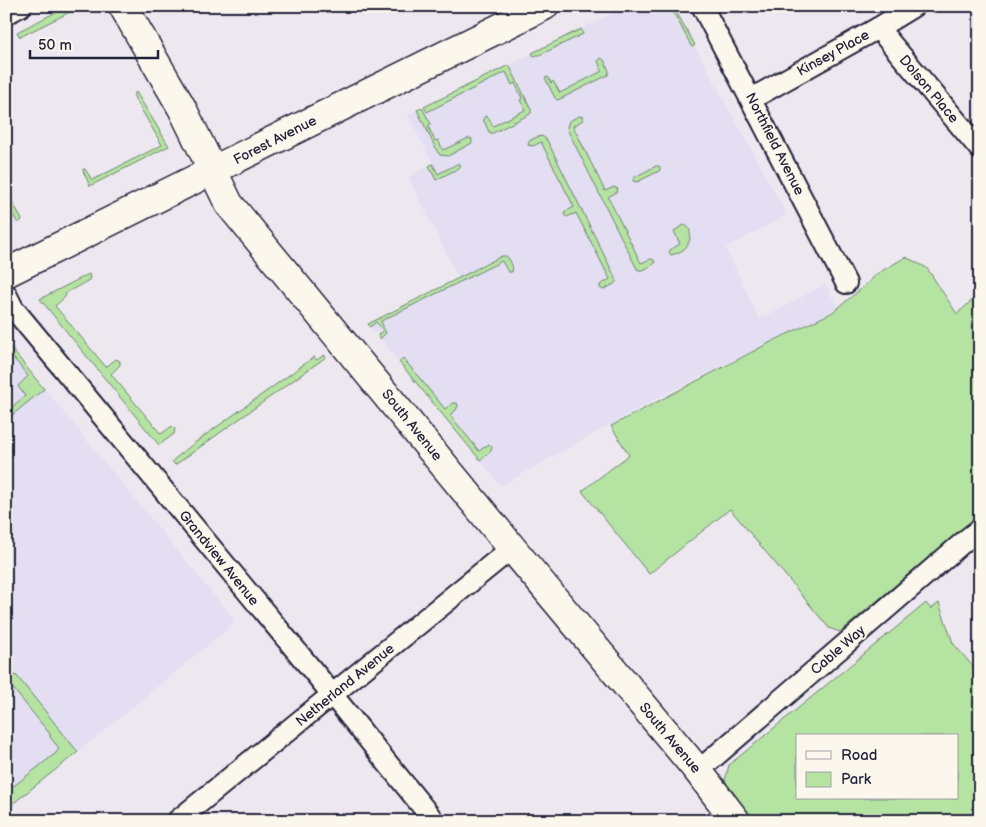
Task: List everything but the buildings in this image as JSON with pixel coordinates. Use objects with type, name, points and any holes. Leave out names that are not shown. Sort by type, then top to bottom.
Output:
[{"type":"street","points":[[6,14],[21,6]]},
{"type":"street","name":"South Avenue","points":[[123,6],[182,108],[229,204],[698,771],[736,821]]},
{"type":"street","name":"Forest Avenue","points":[[6,273],[544,6]]},
{"type":"street","name":"Northfield Avenue","points":[[702,6],[846,283]]},
{"type":"street","name":"Kinsey Place","points":[[751,99],[914,6]]},
{"type":"street","name":"Dolson Place","points":[[878,28],[980,149]]},
{"type":"street","name":"Grandview Avenue","points":[[6,294],[13,308],[434,821]]},
{"type":"street","name":"Cable Way","points":[[698,771],[980,529]]},
{"type":"street","name":"Netherland Avenue","points":[[177,821],[512,548]]},
{"type":"shaded area","points":[[627,6],[673,6],[787,215],[726,248],[759,319],[825,284],[838,308],[646,404],[501,486],[368,324],[459,279],[408,177],[433,164],[408,115]]},
{"type":"shaded area","points":[[6,204],[18,223],[6,228]]},
{"type":"shaded area","points":[[6,342],[236,622],[6,809]]},
{"type":"green space","points":[[70,6],[72,11],[20,37],[17,32]]},
{"type":"green space","points":[[670,6],[673,6],[695,45],[692,47]]},
{"type":"green space","points":[[581,29],[583,34],[540,55],[534,56],[532,53]]},
{"type":"green space","points":[[601,58],[604,60],[609,71],[608,75],[560,99],[557,100],[555,98],[545,78],[548,77],[551,83],[553,81],[560,93],[602,71],[598,61]]},
{"type":"green space","points":[[509,65],[531,109],[531,113],[493,133],[489,132],[483,119],[485,116],[489,118],[493,126],[525,110],[515,83],[512,85],[506,72],[427,112],[424,107]]},
{"type":"green space","points":[[136,92],[169,146],[90,186],[83,169],[85,169],[92,180],[162,145],[134,97]]},
{"type":"green space","points":[[422,108],[431,124],[428,126],[435,141],[438,140],[443,150],[469,138],[472,139],[472,143],[448,156],[440,155],[417,110]]},
{"type":"green space","points":[[579,116],[583,117],[583,120],[573,126],[605,191],[614,187],[618,189],[617,192],[608,197],[641,263],[651,259],[654,260],[655,263],[645,269],[637,269],[568,131],[569,121]]},
{"type":"green space","points":[[542,136],[547,140],[617,281],[603,290],[600,288],[600,285],[610,279],[576,213],[567,217],[564,215],[565,212],[574,207],[541,142],[533,146],[528,145],[529,141]]},
{"type":"green space","points":[[459,163],[461,165],[459,168],[436,180],[429,166],[433,164],[438,174]]},
{"type":"green space","points":[[656,166],[660,167],[659,171],[637,182],[633,181],[635,177]]},
{"type":"green space","points":[[6,189],[22,220],[18,223],[6,204]]},
{"type":"green space","points":[[684,225],[688,227],[690,232],[689,243],[683,250],[671,255],[670,250],[680,244],[674,231]]},
{"type":"green space","points":[[502,256],[506,256],[510,261],[512,272],[508,272],[502,261],[381,321],[386,333],[380,339],[378,335],[383,330],[376,322],[370,327],[368,324]]},
{"type":"green space","points":[[906,257],[927,268],[957,314],[980,293],[980,514],[840,632],[829,628],[730,509],[649,574],[582,491],[629,455],[611,426],[773,341],[833,312],[878,273]]},
{"type":"green space","points":[[89,274],[89,280],[66,293],[65,297],[55,306],[106,367],[116,359],[120,361],[120,365],[111,374],[161,434],[172,426],[175,429],[174,434],[159,445],[40,299]]},
{"type":"green space","points":[[6,342],[44,389],[6,420],[6,412],[25,396],[18,386],[28,376],[6,349]]},
{"type":"green space","points":[[324,355],[326,357],[175,465],[172,461],[314,357],[317,360]]},
{"type":"green space","points":[[403,358],[445,409],[453,403],[457,403],[456,410],[450,415],[479,451],[489,444],[492,447],[491,451],[480,460],[399,362]]},
{"type":"green space","points":[[926,603],[931,609],[939,603],[953,643],[980,675],[980,821],[748,821],[725,780],[729,765]]},
{"type":"green space","points":[[6,670],[16,675],[78,752],[6,809],[6,792],[56,753],[59,748],[50,737],[50,734],[6,680]]}]
